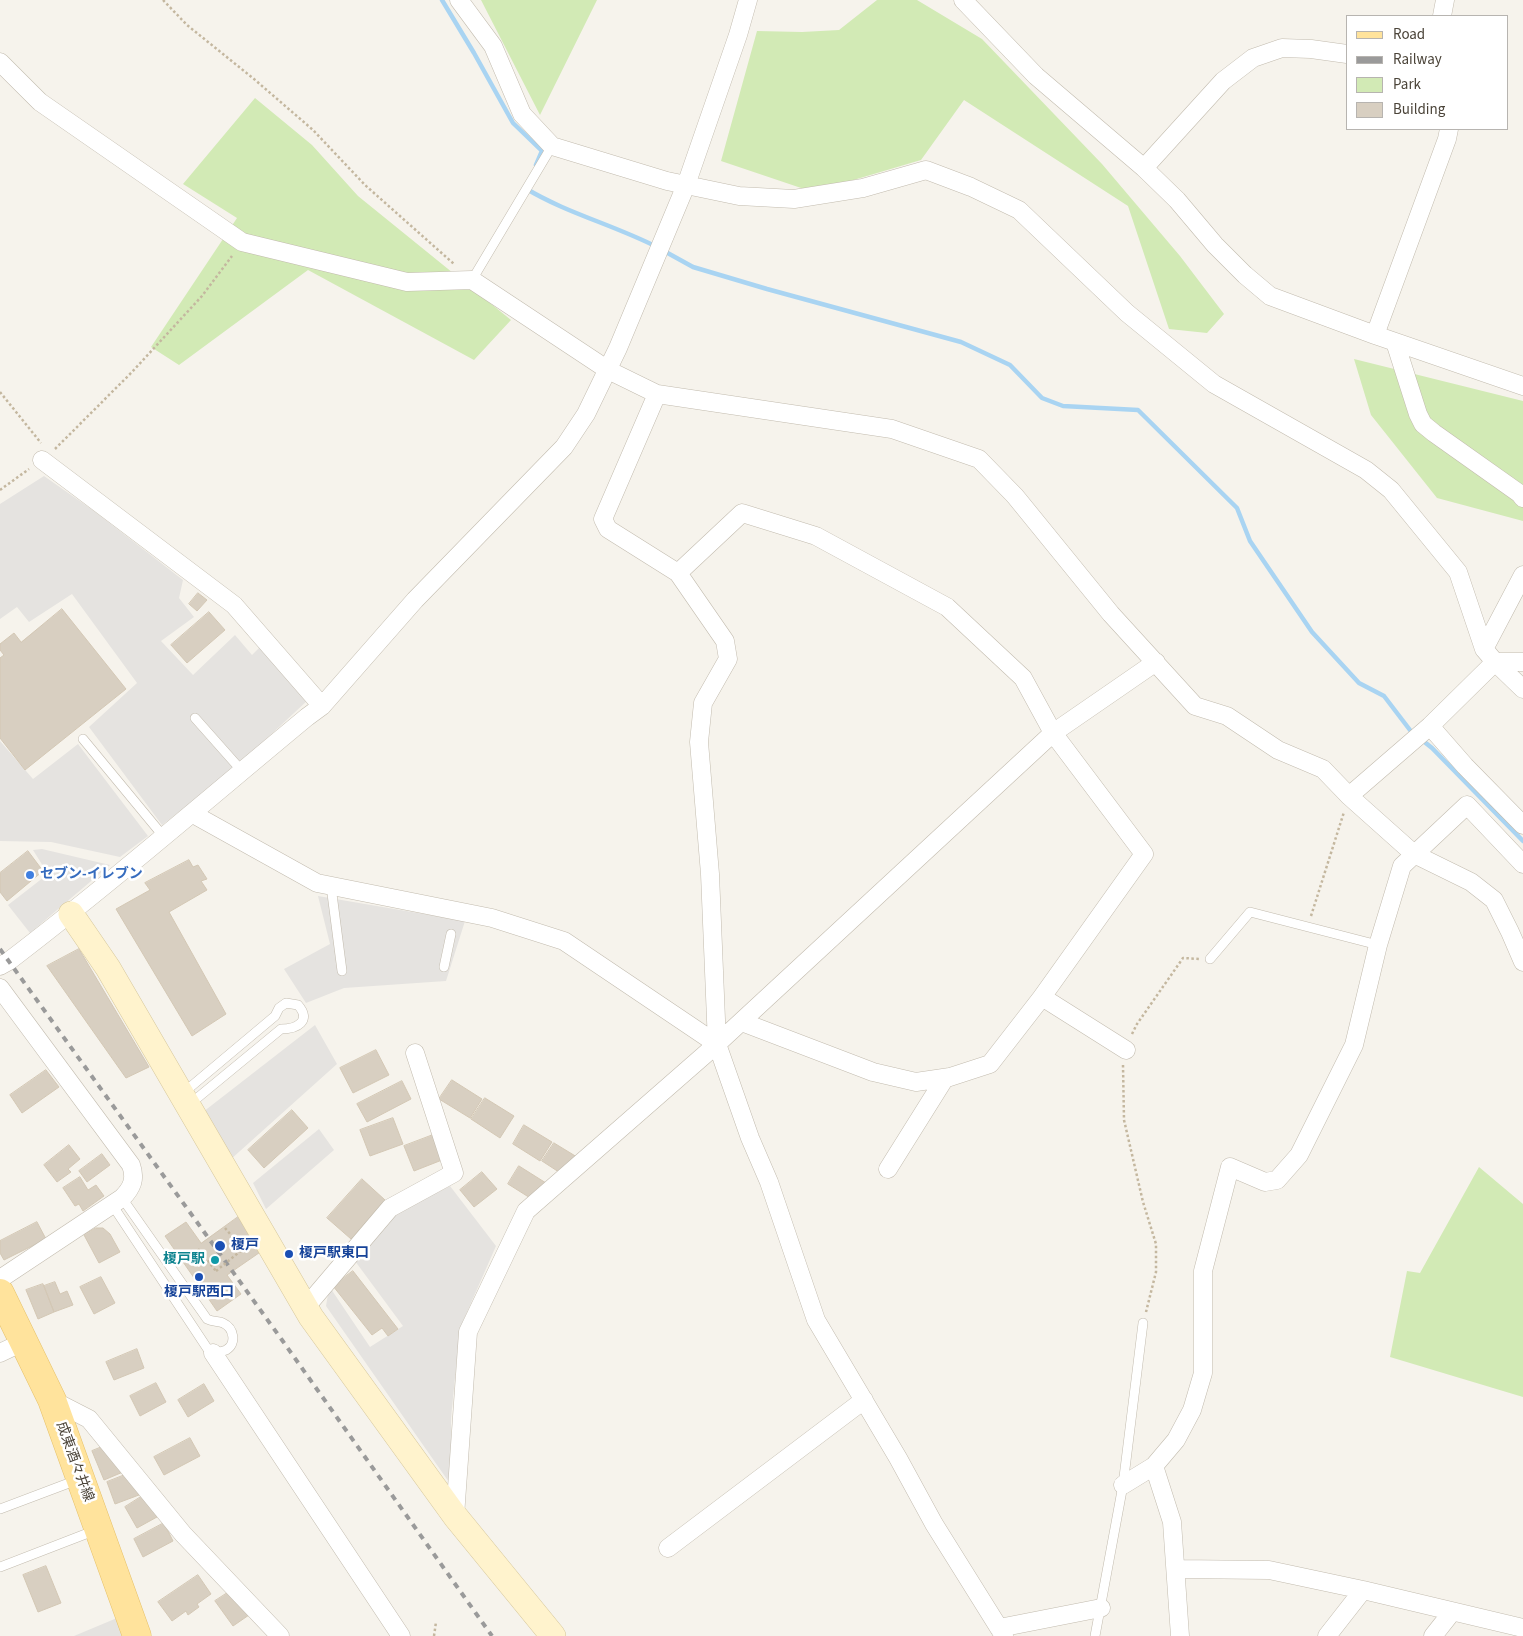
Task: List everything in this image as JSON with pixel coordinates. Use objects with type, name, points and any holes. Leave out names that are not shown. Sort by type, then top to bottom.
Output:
[{"type":"main road","name":"成東酒々井線","points":[[0,1293],[12,1348],[52,1400],[137,1636]]},
{"type":"street","points":[[459,0],[493,46],[522,114],[552,146],[686,185],[739,196],[794,199],[863,188],[926,170],[971,187],[1019,210],[1127,313],[1214,384],[1366,470],[1391,490],[1458,572],[1490,655],[1523,689]]},
{"type":"street","points":[[0,966],[71,914],[322,706],[415,600],[564,448],[586,414],[608,370],[686,185],[738,35],[748,0]]},
{"type":"street","points":[[963,0],[1036,76],[1144,168],[1177,200],[1215,245],[1245,275],[1270,296],[1523,386]]},
{"type":"street","points":[[1442,15],[1445,0]]},
{"type":"street","points":[[1144,168],[1223,81],[1253,58],[1282,48],[1311,49],[1346,54]]},
{"type":"street","points":[[0,62],[40,102],[242,242],[407,282],[472,280],[608,370],[657,394],[892,429],[979,459],[1015,496],[1111,614],[1195,706],[1227,716],[1278,750],[1322,769],[1349,796],[1414,854],[1471,882],[1494,900],[1523,962]]},
{"type":"street","points":[[1376,335],[1449,130]]},
{"type":"street","points":[[1395,342],[1423,424],[1523,498]]},
{"type":"street","points":[[657,394],[603,519],[608,529],[678,573],[725,641],[728,658],[703,703],[699,742],[710,874],[717,1044],[750,1138],[769,1182],[816,1320],[934,1524],[1002,1632],[1100,1608]]},
{"type":"street","points":[[46,457],[234,604],[322,706]]},
{"type":"street","points":[[678,573],[742,513],[816,536],[947,607],[1023,678],[1053,732],[1144,854],[1042,997],[990,1064],[945,1078],[916,1082],[873,1072],[742,1022]]},
{"type":"street","points":[[1349,796],[1430,726],[1490,655],[1523,575]]},
{"type":"street","points":[[1490,655],[1523,662]]},
{"type":"street","points":[[455,1516],[468,1332],[526,1211],[742,1022],[1053,732],[1156,662]]},
{"type":"street","points":[[1430,726],[1465,766],[1523,826]]},
{"type":"street","points":[[1123,1485],[1154,1466],[1176,1440],[1192,1410],[1203,1373],[1203,1271],[1230,1167],[1265,1182],[1277,1180],[1299,1155],[1354,1045],[1378,945],[1402,866],[1467,805],[1523,864]]},
{"type":"street","points":[[192,814],[317,883],[492,918],[564,941],[717,1044]]},
{"type":"street","points":[[71,914],[108,968],[305,1308],[455,1516],[552,1636]]},
{"type":"street","points":[[0,988],[131,1165],[133,1172],[130,1190],[118,1202],[0,1279]]},
{"type":"street","points":[[1042,997],[1126,1050]]},
{"type":"street","points":[[305,1308],[390,1208],[454,1173],[415,1053]]},
{"type":"street","points":[[888,1170],[945,1078]]},
{"type":"street","points":[[213,1353],[401,1636]]},
{"type":"street","points":[[52,1400],[89,1419],[183,1534],[280,1636]]},
{"type":"street","points":[[668,1548],[864,1400]]},
{"type":"street","points":[[1154,1466],[1172,1522],[1180,1636]]},
{"type":"street","points":[[1176,1569],[1269,1570],[1523,1628]]},
{"type":"street","points":[[1327,1636],[1363,1590]]},
{"type":"street","points":[[1433,1636],[1452,1612]]},
{"type":"lane","points":[[472,280],[552,146]]},
{"type":"lane","points":[[195,718],[242,771]]},
{"type":"lane","points":[[83,739],[164,837]]},
{"type":"lane","points":[[332,886],[342,971]]},
{"type":"lane","points":[[1210,959],[1250,912],[1378,945]]},
{"type":"lane","points":[[444,967],[451,934]]},
{"type":"lane","points":[[286,1002],[298,1005],[302,1010],[301,1024],[296,1028],[281,1029],[185,1099],[275,1016],[279,1008],[286,1002]]},
{"type":"lane","points":[[118,1202],[207,1319],[214,1322],[222,1322],[229,1327],[233,1334],[232,1343],[227,1350],[213,1353],[207,1348],[118,1202]]},
{"type":"lane","points":[[1095,1636],[1123,1485],[1143,1323]]},
{"type":"lane","points":[[0,1508],[80,1478]]},
{"type":"lane","points":[[0,1567],[99,1529]]},
{"type":"path","points":[[163,0],[188,25],[313,130],[365,185],[472,280]]},
{"type":"path","points":[[0,490],[46,457],[132,372],[202,296],[242,242]]},
{"type":"path","points":[[0,392],[46,457]]},
{"type":"path","points":[[1307,927],[1349,796]]},
{"type":"path","points":[[1143,1323],[1156,1272],[1156,1244],[1143,1202],[1124,1120],[1123,1057],[1137,1024],[1183,958],[1210,959]]},
{"type":"path","points":[[198,1249],[216,1271],[243,1250],[225,1228]]},
{"type":"path","points":[[434,1636],[436,1622]]},
{"type":"green space","points":[[481,0],[597,0],[540,115]]},
{"type":"green space","points":[[877,0],[917,0],[982,39],[1102,164],[1180,256],[1224,314],[1207,333],[1169,329],[1128,206],[964,100],[921,160],[813,192],[721,161],[757,31],[802,32],[839,30]]},
{"type":"green space","points":[[255,98],[312,145],[358,196],[511,320],[474,360],[308,270],[179,365],[151,347],[237,218],[183,184]]},
{"type":"green space","points":[[1354,359],[1523,401],[1523,521],[1437,498],[1371,415]]},
{"type":"green space","points":[[1479,1167],[1523,1204],[1523,1397],[1390,1357],[1407,1271],[1420,1273]]},
{"type":"shaded area","points":[[44,476],[94,511],[183,580],[179,598],[194,617],[161,641],[193,675],[235,635],[252,655],[263,644],[309,699],[232,771],[162,825],[89,727],[137,683],[72,594],[29,622],[17,607],[0,619],[0,504]]},
{"type":"shaded area","points":[[0,741],[33,779],[78,744],[148,836],[120,857],[51,842],[0,841]]},
{"type":"shaded area","points":[[42,849],[110,865],[30,933],[8,905],[48,874],[33,850]]},
{"type":"shaded area","points":[[318,896],[465,921],[446,981],[344,988],[306,1003],[284,969],[330,944]]},
{"type":"shaded area","points":[[315,1025],[337,1064],[230,1160],[203,1112]]},
{"type":"shaded area","points":[[319,1129],[334,1150],[266,1209],[253,1183]]},
{"type":"shaded area","points":[[450,1186],[496,1246],[460,1328],[451,1418],[451,1485],[326,1306],[331,1289],[370,1347],[403,1326],[355,1261],[393,1215]]},
{"type":"shaded area","points":[[117,1618],[123,1636],[74,1636]]},
{"type":"building","points":[[198,593],[207,600],[197,611],[189,604]]},
{"type":"building","points":[[62,609],[126,689],[25,770],[0,738],[0,658],[4,655],[0,650],[0,644],[14,633],[21,642]]},
{"type":"building","points":[[209,612],[225,630],[187,663],[171,645]]},
{"type":"building","points":[[28,851],[43,871],[7,901],[0,892],[0,873]]},
{"type":"building","points":[[189,860],[193,867],[198,865],[207,879],[201,881],[207,890],[169,912],[226,1014],[192,1036],[116,909],[150,890],[145,883]]},
{"type":"building","points":[[79,949],[149,1067],[126,1078],[47,966]]},
{"type":"building","points":[[376,1050],[389,1075],[353,1093],[340,1068]]},
{"type":"building","points":[[46,1070],[59,1087],[22,1113],[10,1095]]},
{"type":"building","points":[[452,1080],[482,1099],[470,1118],[439,1099]]},
{"type":"building","points":[[402,1081],[411,1099],[367,1122],[357,1104]]},
{"type":"building","points":[[485,1098],[514,1116],[500,1138],[471,1119]]},
{"type":"building","points":[[292,1110],[308,1128],[264,1168],[248,1150]]},
{"type":"building","points":[[393,1118],[403,1144],[370,1156],[360,1130]]},
{"type":"building","points":[[524,1125],[552,1142],[540,1161],[513,1144]]},
{"type":"building","points":[[433,1135],[442,1160],[414,1171],[404,1146]]},
{"type":"building","points":[[554,1143],[577,1157],[565,1176],[542,1161]]},
{"type":"building","points":[[69,1145],[80,1159],[68,1169],[71,1172],[57,1182],[44,1165]]},
{"type":"building","points":[[102,1154],[110,1165],[87,1182],[79,1171]]},
{"type":"building","points":[[519,1166],[546,1183],[535,1201],[508,1184]]},
{"type":"building","points":[[482,1172],[497,1189],[474,1207],[460,1190]]},
{"type":"building","points":[[80,1177],[88,1190],[96,1185],[104,1196],[83,1211],[79,1204],[75,1206],[63,1188]]},
{"type":"building","points":[[362,1179],[385,1200],[351,1239],[327,1218]]},
{"type":"building","name":"榎戸駅","points":[[245,1212],[269,1246],[227,1275],[241,1294],[217,1311],[165,1236],[186,1222],[201,1243]]},
{"type":"building","points":[[37,1222],[46,1239],[4,1260],[0,1253],[0,1241]]},
{"type":"building","points":[[96,1228],[103,1228],[110,1234],[120,1252],[99,1263],[84,1235]]},
{"type":"building","points":[[353,1271],[398,1329],[388,1336],[382,1328],[372,1335],[333,1286]]},
{"type":"building","points":[[101,1277],[115,1303],[94,1314],[80,1287]]},
{"type":"building","points":[[55,1282],[60,1294],[67,1291],[73,1305],[54,1312],[44,1286]]},
{"type":"building","points":[[43,1284],[54,1312],[38,1319],[26,1290]]},
{"type":"building","points":[[137,1349],[144,1368],[114,1380],[106,1362]]},
{"type":"building","points":[[156,1383],[166,1402],[140,1416],[130,1396]]},
{"type":"building","points":[[204,1384],[214,1401],[188,1417],[178,1400]]},
{"type":"building","points":[[190,1438],[200,1456],[164,1475],[154,1457]]},
{"type":"building","points":[[107,1445],[123,1472],[104,1480],[92,1451]]},
{"type":"building","points":[[130,1473],[139,1495],[115,1504],[107,1482]]},
{"type":"building","points":[[144,1495],[157,1517],[137,1528],[125,1507]]},
{"type":"building","points":[[164,1523],[173,1541],[143,1557],[134,1539]]},
{"type":"building","points":[[46,1566],[61,1603],[38,1612],[23,1575]]},
{"type":"building","points":[[198,1575],[211,1594],[197,1604],[199,1607],[188,1615],[186,1611],[172,1621],[158,1602]]},
{"type":"building","points":[[232,1590],[249,1615],[233,1626],[215,1601]]},
{"type":"waterway","points":[[442,0],[513,123],[542,151],[536,165]]},
{"type":"waterway","points":[[525,188],[557,205],[657,247]]},
{"type":"waterway","points":[[664,251],[693,267],[961,342],[1010,365],[1042,398],[1063,406],[1138,410],[1237,508],[1250,541],[1312,632],[1359,683],[1384,696],[1413,734]]},
{"type":"waterway","points":[[1422,740],[1523,841]]},
{"type":"railway","points":[[0,949],[282,1340],[492,1636]]},
{"type":"place","name":"セブン-イレブン","points":[[30,875]]},
{"type":"place","name":"榎戸","points":[[220,1246]]},
{"type":"place","name":"榎戸駅東口","points":[[289,1254]]},
{"type":"place","name":"榎戸駅","points":[[215,1260]]},
{"type":"place","name":"榎戸駅西口","points":[[199,1277]]}]
